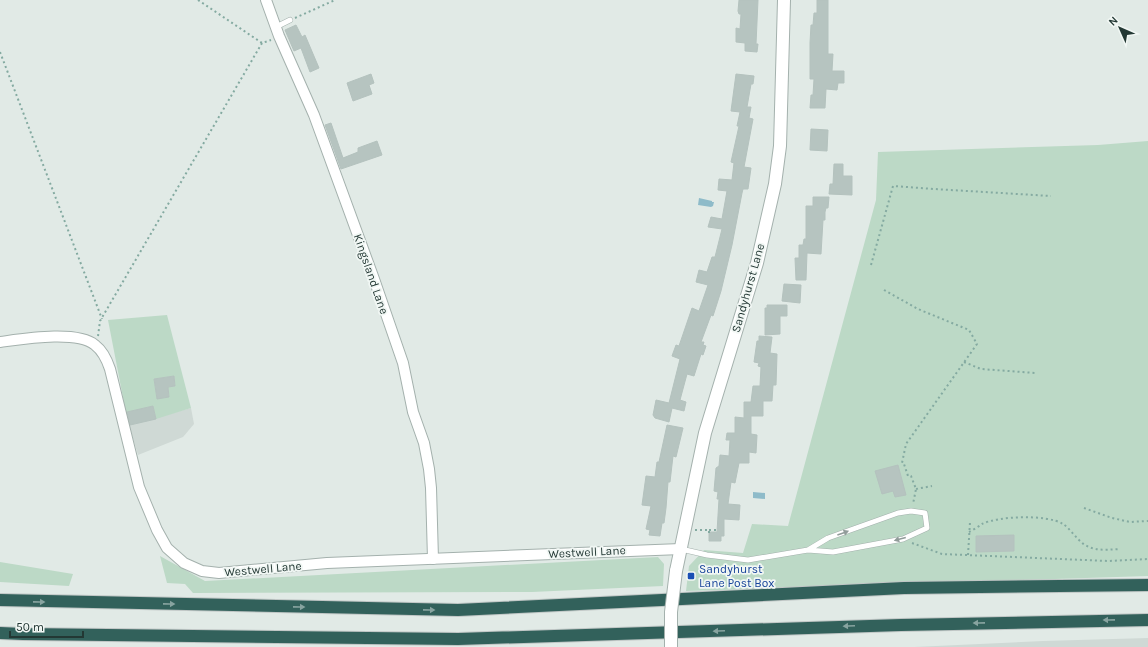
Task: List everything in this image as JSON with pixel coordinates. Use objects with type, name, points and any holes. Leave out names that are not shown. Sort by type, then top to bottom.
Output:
[{"type":"highway","points":[[0,600],[32,602],[458,610],[904,588],[1148,586]]},
{"type":"highway","points":[[0,632],[23,634],[458,639],[893,625],[1148,620]]},
{"type":"street","name":"Kingsland Lane","points":[[266,0],[277,32],[314,115],[403,363],[413,412],[424,443],[429,469],[433,559]]},
{"type":"street","name":"Sandyhurst Lane","points":[[671,647],[672,612],[676,571],[705,433],[757,263],[775,184],[780,146],[784,0]]},
{"type":"street","points":[[0,342],[61,337],[84,339],[96,345]]},
{"type":"street","name":"Westwell Lane","points":[[96,345],[102,352],[110,369],[139,487],[157,530],[172,553],[184,563],[202,571],[219,572],[327,563],[681,549]]},
{"type":"lane","points":[[277,32],[290,20]]},
{"type":"lane","points":[[681,549],[707,555],[748,560],[808,550],[833,552],[903,539],[927,528],[925,512],[911,511],[898,513],[828,538],[808,550]]},
{"type":"path","points":[[198,0],[262,43]]},
{"type":"path","points":[[290,20],[335,0]]},
{"type":"path","points":[[96,345],[100,321],[262,43],[277,32]]},
{"type":"path","points":[[0,52],[102,319]]},
{"type":"path","points":[[872,265],[893,186],[1051,196]]},
{"type":"path","points":[[884,290],[918,309],[969,330],[977,344],[906,444],[902,463],[904,464],[908,476],[912,476],[916,489],[911,511]]},
{"type":"path","points":[[964,362],[981,369],[1035,374]]},
{"type":"path","points":[[916,489],[932,486]]},
{"type":"path","points":[[1084,508],[1112,518],[1130,522],[1148,521]]},
{"type":"path","points":[[969,532],[982,524],[998,519],[1044,517],[1062,523],[1082,544],[1091,549],[1120,549]]},
{"type":"path","points":[[968,555],[970,522]]},
{"type":"path","points":[[686,529],[709,532],[717,530]]},
{"type":"path","points":[[903,539],[942,554],[1108,561],[1148,559]]},
{"type":"shaded area","points":[[191,408],[194,424],[183,437],[138,455],[129,425]]},
{"type":"shaded area","points":[[1148,638],[1148,647],[914,647],[1043,641]]},
{"type":"green space","points":[[1148,141],[1148,576],[686,591],[689,566],[704,550],[743,553],[752,524],[788,526],[876,200],[878,152],[1098,145]]},
{"type":"green space","points":[[167,315],[191,408],[156,419],[153,406],[126,413],[108,320]],"holes":[[[174,376],[175,386],[168,387],[169,397],[157,398],[154,379]]]},
{"type":"green space","points":[[160,556],[205,581],[658,557],[664,564],[663,586],[532,592],[193,593],[185,584],[167,583]]},
{"type":"green space","points":[[0,562],[73,574],[69,586],[0,582]]},
{"type":"water","points":[[699,198],[714,202],[713,206],[698,205]]},
{"type":"water","points":[[753,492],[765,493],[765,499],[753,498]]},
{"type":"building","points":[[739,0],[758,0],[757,52],[745,51],[745,43],[736,42],[736,28],[740,29],[741,14],[739,14],[738,11]]},
{"type":"building","points":[[817,0],[828,0],[828,54],[833,54],[832,71],[844,71],[844,83],[838,83],[837,90],[826,89],[825,108],[810,108],[814,79],[810,79],[811,25],[813,25],[814,13],[817,13]]},
{"type":"building","points":[[296,25],[302,37],[305,35],[319,68],[310,72],[301,48],[294,51],[285,30]]},
{"type":"building","points":[[371,74],[374,83],[369,85],[372,94],[353,101],[347,83]]},
{"type":"building","points":[[736,74],[754,76],[747,107],[751,107],[749,118],[753,119],[744,167],[751,168],[748,189],[743,189],[721,291],[713,316],[711,315],[701,342],[704,342],[703,345],[706,346],[703,355],[701,354],[694,376],[687,374],[680,400],[686,402],[684,411],[672,408],[669,422],[655,418],[653,415],[656,400],[669,403],[680,359],[672,356],[676,345],[679,346],[692,308],[699,311],[708,285],[696,282],[699,270],[707,272],[712,257],[715,257],[722,229],[708,227],[711,217],[722,219],[727,191],[718,190],[719,179],[732,180],[734,163],[731,162],[739,126],[737,126],[740,112],[731,111]]},
{"type":"building","points":[[331,123],[343,158],[358,152],[358,148],[377,141],[382,155],[341,169],[325,125]]},
{"type":"building","points":[[811,129],[828,130],[827,151],[810,150]]},
{"type":"building","points":[[834,164],[843,164],[843,176],[852,176],[852,195],[829,194],[830,184],[833,184]]},
{"type":"building","points":[[813,197],[829,197],[828,208],[826,208],[825,212],[825,220],[823,220],[821,254],[807,253],[806,280],[796,280],[795,258],[799,258],[799,245],[803,245],[804,239],[806,239],[806,206],[813,206]]},
{"type":"building","points":[[784,284],[801,285],[800,303],[782,301]]},
{"type":"building","points":[[767,305],[787,305],[787,316],[780,316],[780,334],[765,335],[765,308],[767,308]]},
{"type":"building","points":[[759,336],[772,337],[770,353],[777,354],[776,385],[773,385],[772,401],[763,401],[763,416],[751,416],[751,434],[757,435],[756,453],[749,452],[749,463],[739,463],[735,483],[731,482],[728,504],[740,505],[739,520],[724,519],[724,536],[721,536],[721,541],[709,541],[709,533],[717,532],[719,499],[717,499],[718,492],[714,491],[716,468],[719,466],[720,455],[729,456],[730,440],[726,440],[727,433],[735,433],[735,417],[744,418],[744,402],[751,402],[753,386],[760,386],[761,367],[758,366],[759,363],[754,362]]},
{"type":"building","points":[[174,376],[175,386],[168,387],[169,397],[157,399],[154,379]]},
{"type":"building","points":[[153,406],[156,419],[130,425],[127,412]]},
{"type":"building","points":[[667,425],[683,428],[676,457],[673,456],[670,482],[668,482],[664,523],[662,523],[660,536],[649,535],[650,530],[646,529],[651,506],[642,505],[646,476],[655,477],[657,462],[659,462]]},
{"type":"building","points":[[898,465],[906,495],[895,497],[893,491],[882,494],[875,471]]},
{"type":"building","points":[[1014,535],[1014,551],[976,552],[976,536]]},
{"type":"place","name":"Sandyhurst Lane Post Box","points":[[691,576]]}]
